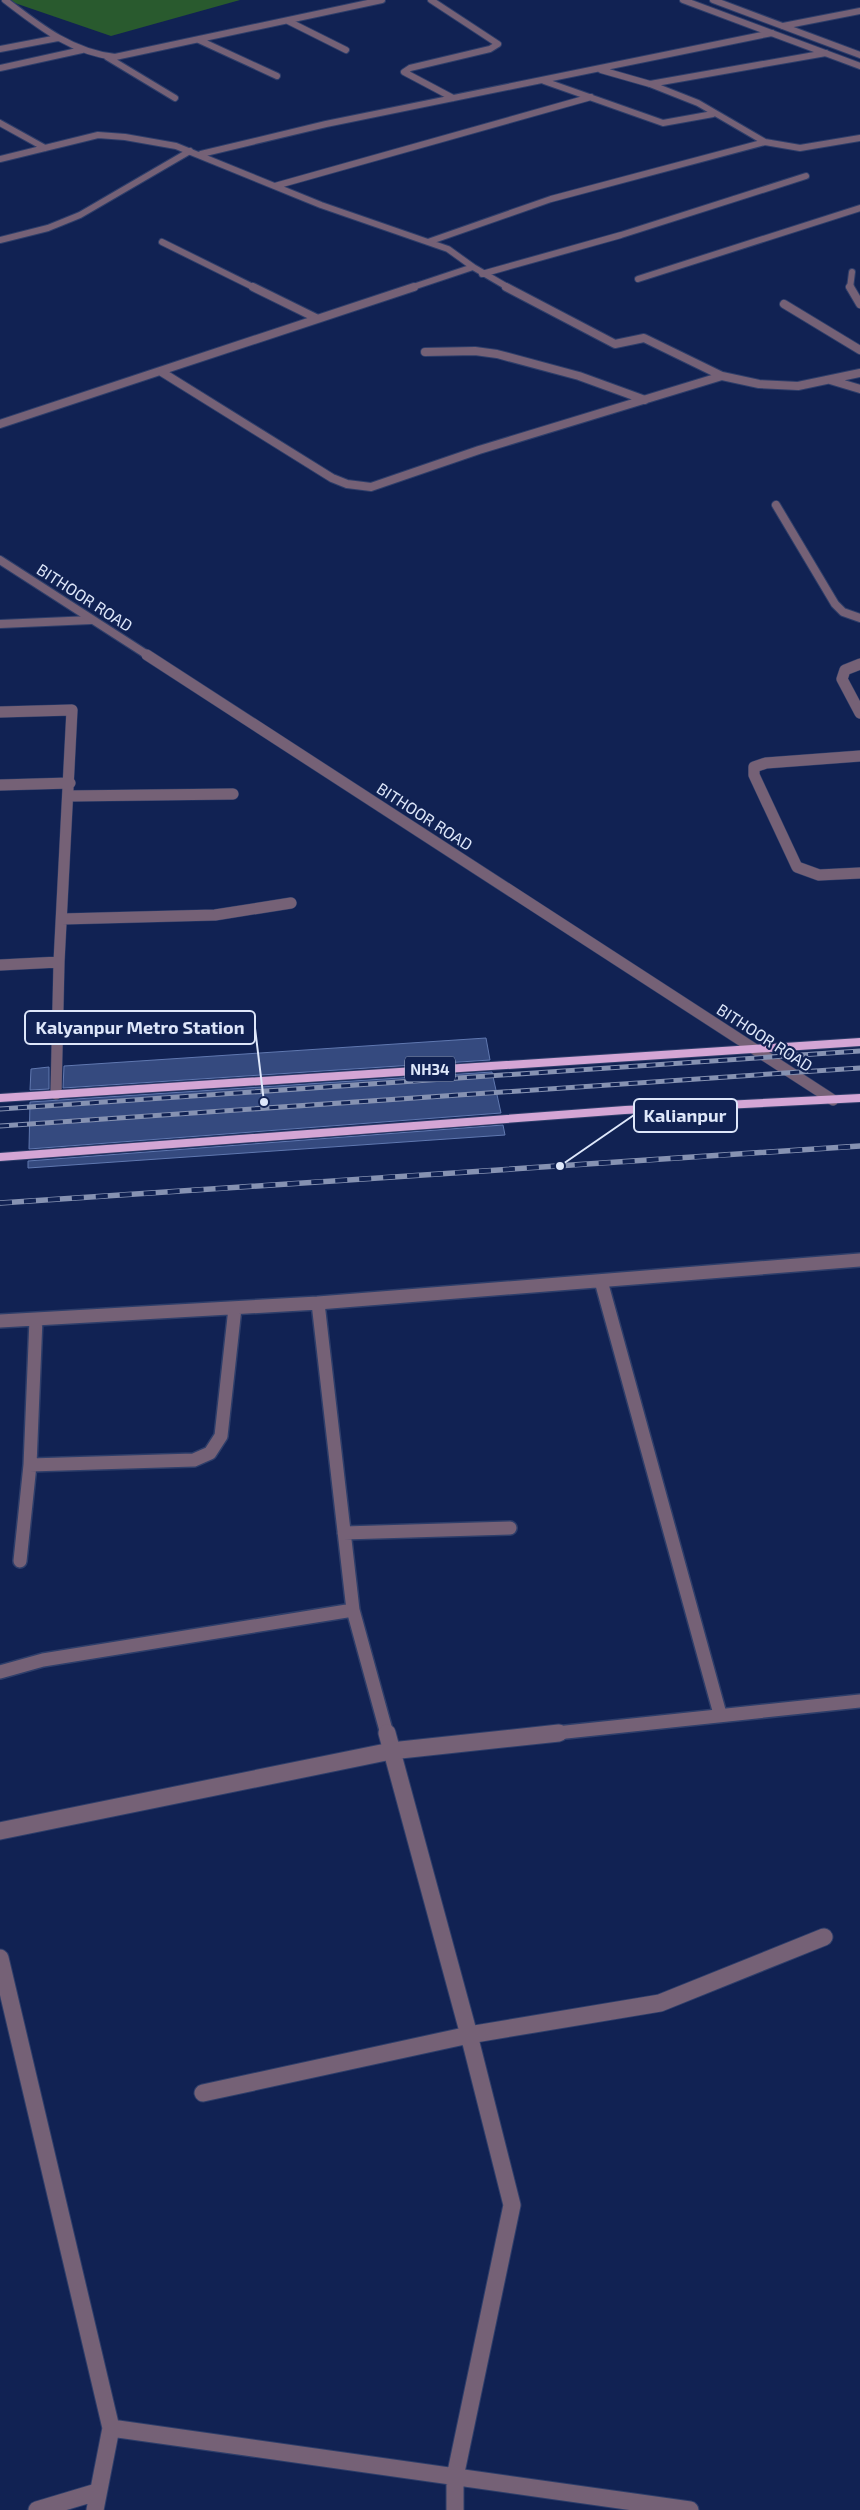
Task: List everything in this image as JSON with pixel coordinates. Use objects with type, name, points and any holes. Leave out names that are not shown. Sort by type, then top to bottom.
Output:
[{"type":"highway","name":"NH34","points":[[0,1098],[860,1042]]},
{"type":"highway","points":[[0,1157],[625,1110],[860,1098]]},
{"type":"street","points":[[5,0],[58,38],[82,50],[107,57],[175,98]]},
{"type":"street","points":[[107,57],[126,56],[382,0]]},
{"type":"street","points":[[432,0],[498,44],[490,49],[410,68],[404,72],[453,98]]},
{"type":"street","points":[[683,0],[860,66]]},
{"type":"street","points":[[713,0],[860,55]]},
{"type":"street","points":[[783,26],[860,11]]},
{"type":"street","points":[[288,22],[346,50]]},
{"type":"street","points":[[201,154],[326,124],[772,33]]},
{"type":"street","points":[[0,49],[58,38]]},
{"type":"street","points":[[199,40],[277,76]]},
{"type":"street","points":[[0,68],[82,50]]},
{"type":"street","points":[[650,84],[826,53]]},
{"type":"street","points":[[599,69],[650,84],[698,103],[713,114],[778,147],[798,149],[860,138]]},
{"type":"street","points":[[542,80],[666,123],[713,114]]},
{"type":"street","points":[[275,186],[591,97]]},
{"type":"street","points":[[0,123],[45,148]]},
{"type":"street","points":[[0,160],[84,138],[111,135],[162,143],[201,154],[321,205],[457,254],[482,274],[615,344],[644,338],[722,376],[782,386],[798,386],[860,373]]},
{"type":"street","points":[[428,242],[551,199],[765,142]]},
{"type":"street","points":[[0,240],[46,229],[93,209],[124,193],[190,151]]},
{"type":"street","points":[[482,274],[621,235],[806,176]]},
{"type":"street","points":[[638,280],[860,208]]},
{"type":"street","points":[[162,242],[316,318]]},
{"type":"street","points":[[0,424],[473,267]]},
{"type":"street","points":[[852,272],[850,288],[860,304]]},
{"type":"street","points":[[784,304],[860,350]]},
{"type":"street","points":[[425,352],[475,351],[497,354],[579,376],[645,400]]},
{"type":"street","points":[[160,371],[332,478],[361,487],[371,487],[479,450],[722,376]]},
{"type":"street","points":[[830,380],[860,389]]},
{"type":"street","points":[[776,505],[835,604],[850,616],[860,618]]},
{"type":"street","name":"BITHOOR ROAD","points":[[0,560],[833,1100]]},
{"type":"street","points":[[0,624],[91,620]]},
{"type":"street","points":[[860,664],[845,670],[842,679],[860,713]]},
{"type":"street","points":[[0,712],[72,710],[56,1094]]},
{"type":"street","points":[[860,756],[766,763],[754,767],[754,775],[797,867],[804,873],[822,875],[860,873]]},
{"type":"street","points":[[0,785],[70,783]]},
{"type":"street","points":[[69,796],[233,794]]},
{"type":"street","points":[[62,919],[215,915],[291,903]]},
{"type":"street","points":[[0,965],[60,962]]},
{"type":"street","points":[[0,1321],[318,1304],[860,1260]]},
{"type":"street","points":[[601,1281],[720,1714]]},
{"type":"street","points":[[318,1304],[353,1610],[469,2035],[512,2204],[455,2477],[455,2510]]},
{"type":"street","points":[[30,1465],[194,1460],[210,1452],[221,1436],[235,1308]]},
{"type":"street","points":[[20,1561],[30,1465],[36,1319]]},
{"type":"street","points":[[344,1533],[510,1528]]},
{"type":"street","points":[[0,1672],[43,1660],[353,1610]]},
{"type":"street","points":[[0,1831],[391,1751],[860,1700]]},
{"type":"street","points":[[204,2093],[469,2035],[660,2003],[824,1937]]},
{"type":"street","points":[[0,1958],[111,2428],[96,2501],[36,2510]]},
{"type":"street","points":[[111,2428],[690,2510]]},
{"type":"green space","points":[[6,0],[240,0],[111,36]]},
{"type":"building","points":[[486,1038],[490,1060],[63,1088],[64,1066]]},
{"type":"building","points":[[49,1067],[49,1089],[30,1090],[31,1069]]},
{"type":"building","points":[[492,1072],[501,1113],[29,1149],[30,1102]]},
{"type":"building","points":[[503,1125],[505,1135],[28,1168],[28,1161]]},
{"type":"railway","points":[[0,1109],[860,1051]]},
{"type":"railway","points":[[0,1126],[860,1068]]},
{"type":"railway","points":[[0,1203],[860,1146]]},
{"type":"place","name":"Kalyanpur Metro Station","points":[[264,1102]]},
{"type":"place","name":"Kalianpur","points":[[560,1166]]}]
